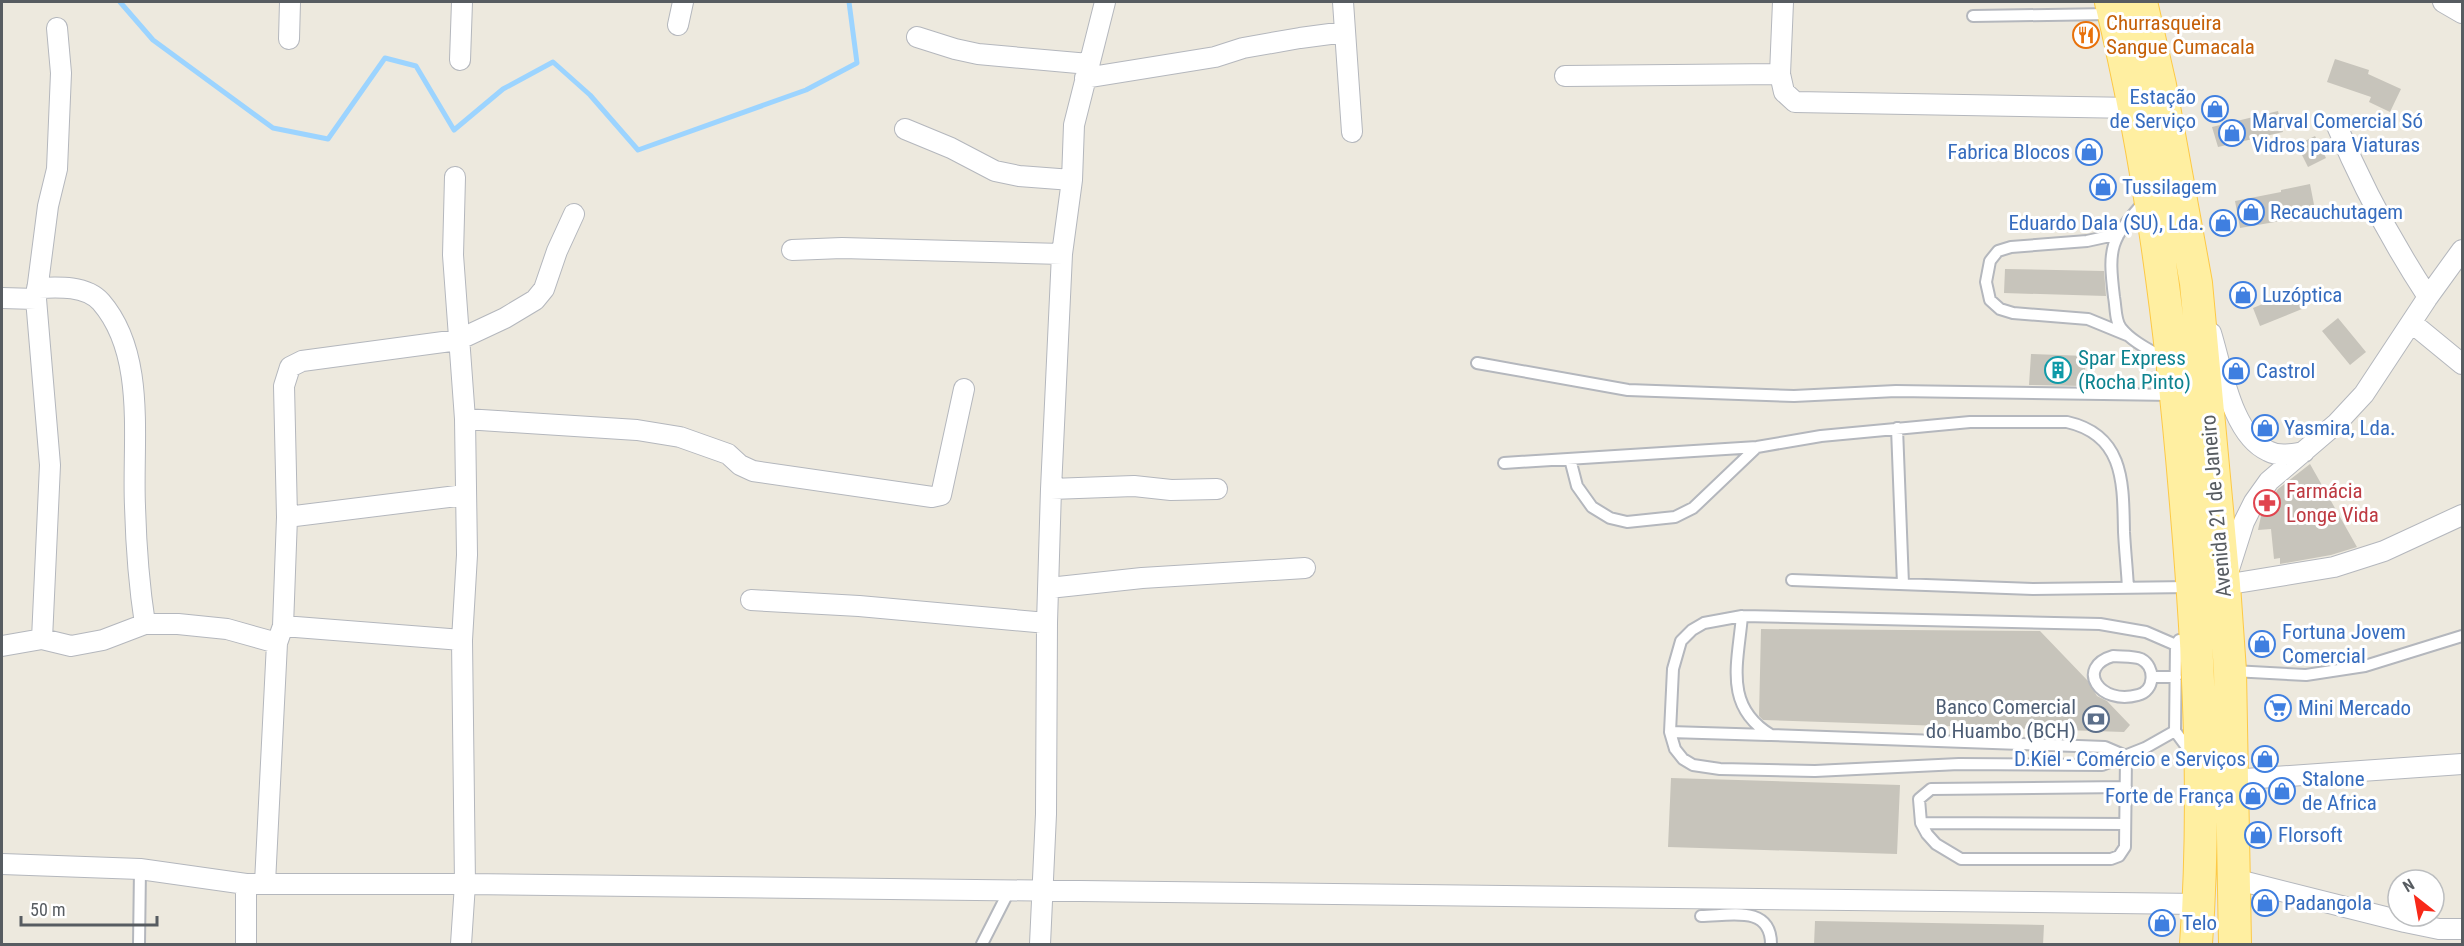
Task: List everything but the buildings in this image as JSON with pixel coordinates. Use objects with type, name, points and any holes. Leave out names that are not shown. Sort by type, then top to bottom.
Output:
[{"type":"main road","name":"Avenida 21 de Janeiro","points":[[2122,6],[2135,108],[2160,251],[2204,592],[2230,671],[2235,945]]},
{"type":"main road","name":"Avenida 21 de Janeiro","points":[[2122,6],[2160,85],[2196,283],[2204,592],[2199,904],[2196,945]]},
{"type":"street","points":[[289,39],[290,2]]},
{"type":"street","points":[[460,60],[462,2]]},
{"type":"street","points":[[678,25],[684,2]]},
{"type":"street","points":[[1040,945],[1046,814],[1047,623],[1051,489],[1062,254],[1072,180],[1074,125],[1105,2]]},
{"type":"street","points":[[1343,2],[1352,132]]},
{"type":"street","points":[[1783,2],[1780,74],[1784,92],[1796,102],[2135,108]]},
{"type":"street","points":[[2444,2],[2463,14]]},
{"type":"street","points":[[42,639],[50,465],[36,293],[48,206],[57,169],[61,73],[57,28]]},
{"type":"street","points":[[917,37],[978,54],[1087,71],[1173,65],[1215,57],[1243,48],[1345,32]]},
{"type":"street","points":[[1565,76],[1780,74]]},
{"type":"street","points":[[2337,126],[2363,188],[2406,264],[2428,297]]},
{"type":"street","points":[[905,129],[951,148],[995,171],[1019,176],[1072,180]]},
{"type":"street","points":[[455,177],[453,255],[465,420],[466,555],[462,640],[465,884],[461,945]]},
{"type":"street","points":[[246,945],[255,884],[280,634],[287,517],[284,386],[290,367],[302,361],[458,340],[505,318],[535,300],[544,290],[557,251],[574,214]]},
{"type":"street","points":[[792,250],[911,249],[1062,254]]},
{"type":"street","points":[[2204,592],[2254,502],[2269,481],[2337,423],[2364,394],[2428,297],[2463,250]]},
{"type":"street","points":[[2196,283],[2241,425],[2252,440],[2269,452],[2290,454],[2304,452]]},
{"type":"street","points":[[2,298],[63,287],[82,290],[101,301],[120,332],[130,365],[135,428],[135,503],[139,585],[145,624]]},
{"type":"street","points":[[2412,322],[2463,364]]},
{"type":"street","points":[[465,420],[637,430],[680,437],[728,454],[740,465],[753,471],[932,497],[941,495],[964,388]]},
{"type":"street","points":[[1051,489],[1134,486],[1171,490],[1217,489]]},
{"type":"street","points":[[287,517],[465,495]]},
{"type":"street","points":[[2204,592],[2334,567],[2384,551],[2463,515]]},
{"type":"street","points":[[1049,588],[1142,578],[1305,568]]},
{"type":"street","points":[[751,600],[859,606],[1047,623]]},
{"type":"street","points":[[2,646],[42,639],[71,646],[103,640],[145,624],[178,624],[280,634],[462,640]]},
{"type":"street","points":[[2231,780],[2463,764]]},
{"type":"street","points":[[2,864],[140,869],[255,884],[465,884],[2199,904]]},
{"type":"street","points":[[2234,879],[2405,922],[2439,928],[2463,929]]},
{"type":"lane","points":[[1973,16],[2122,6]]},
{"type":"lane","points":[[2127,335],[2119,326],[2110,253],[2119,234],[2150,195]]},
{"type":"lane","points":[[2119,234],[2087,241],[2011,247],[1998,251],[1990,261],[1986,282],[1990,300],[2000,309],[2013,313],[2088,319],[2127,335],[2173,364]]},
{"type":"lane","points":[[1477,363],[1628,390],[1794,396],[1896,391],[2177,395]]},
{"type":"lane","points":[[1504,463],[1757,447],[1821,436],[1970,422],[2051,422],[2083,426],[2104,441],[2118,463],[2122,475],[2128,588]]},
{"type":"lane","points":[[1897,428],[1903,584]]},
{"type":"lane","points":[[1570,459],[1577,486],[1592,507],[1610,518],[1627,522],[1675,517],[1693,508],[1757,447]]},
{"type":"lane","points":[[1792,580],[2033,589],[2128,588],[2204,592],[2176,645],[2175,731],[2201,766]]},
{"type":"lane","points":[[2175,731],[2164,740],[2102,765],[1959,764],[1815,771],[1720,769],[1693,765],[1683,759],[1675,749],[1671,732],[1673,669],[1681,641],[1692,630],[1704,623],[1742,616],[2100,624],[2146,632],[2176,645]]},
{"type":"lane","points":[[1742,616],[1736,684],[1743,710],[1755,726],[1771,735]]},
{"type":"lane","points":[[2230,671],[2306,675],[2365,666],[2463,636]]},
{"type":"lane","points":[[2132,657],[2149,665],[2152,677],[2144,693],[2113,696],[2101,691],[2097,686],[2095,673],[2097,667],[2107,658],[2132,657]]},
{"type":"lane","points":[[2152,677],[2176,677]]},
{"type":"lane","points":[[1671,732],[2105,747],[2126,756]]},
{"type":"lane","points":[[2126,756],[2126,787],[2125,847],[2119,856],[2111,859],[1961,859],[1936,844],[1921,823],[1919,799],[1931,789],[2126,787]]},
{"type":"lane","points":[[1921,823],[2125,824]]},
{"type":"lane","points":[[139,945],[140,869]]},
{"type":"lane","points":[[982,945],[1009,891]]},
{"type":"lane","points":[[1701,916],[1755,916],[1764,922],[1770,931],[1771,945]]},
{"type":"waterway","points":[[120,2],[153,40],[273,128],[328,139],[385,58],[416,66],[454,130],[503,89],[553,62],[590,95],[638,150],[806,90],[857,63],[849,2]]},
{"type":"place","name":"Churrasqueira Sangue Cumacala","points":[[2086,35]]},
{"type":"place","name":"Estação de Serviço","points":[[2215,109]]},
{"type":"place","name":"Marval Comercial Só Vidros para Viaturas","points":[[2232,133]]},
{"type":"place","name":"Fabrica Blocos","points":[[2089,152]]},
{"type":"place","name":"Tussilagem","points":[[2103,187]]},
{"type":"place","name":"Recauchutagem","points":[[2251,212]]},
{"type":"place","name":"Eduardo Dala (SU), Lda.","points":[[2223,223]]},
{"type":"place","name":"Luzóptica","points":[[2243,295]]},
{"type":"place","name":"Spar Express (Rocha Pinto)","points":[[2058,370]]},
{"type":"place","name":"Castrol","points":[[2236,371]]},
{"type":"place","name":"Yasmira, Lda.","points":[[2265,428]]},
{"type":"place","name":"Farmácia Longe Vida","points":[[2267,503]]},
{"type":"place","name":"Fortuna Jovem Comercial","points":[[2262,644]]},
{"type":"place","name":"Mini Mercado","points":[[2278,708]]},
{"type":"place","name":"Banco Comercial do Huambo (BCH)","points":[[2096,719]]},
{"type":"place","name":"D.Kiel - Comércio e Serviços","points":[[2265,759]]},
{"type":"place","name":"Stalone de Africa","points":[[2282,791]]},
{"type":"place","name":"Forte de França","points":[[2253,796]]},
{"type":"place","name":"Florsoft","points":[[2258,835]]},
{"type":"place","name":"Padangola","points":[[2265,903]]},
{"type":"place","name":"Telo","points":[[2162,923]]}]
